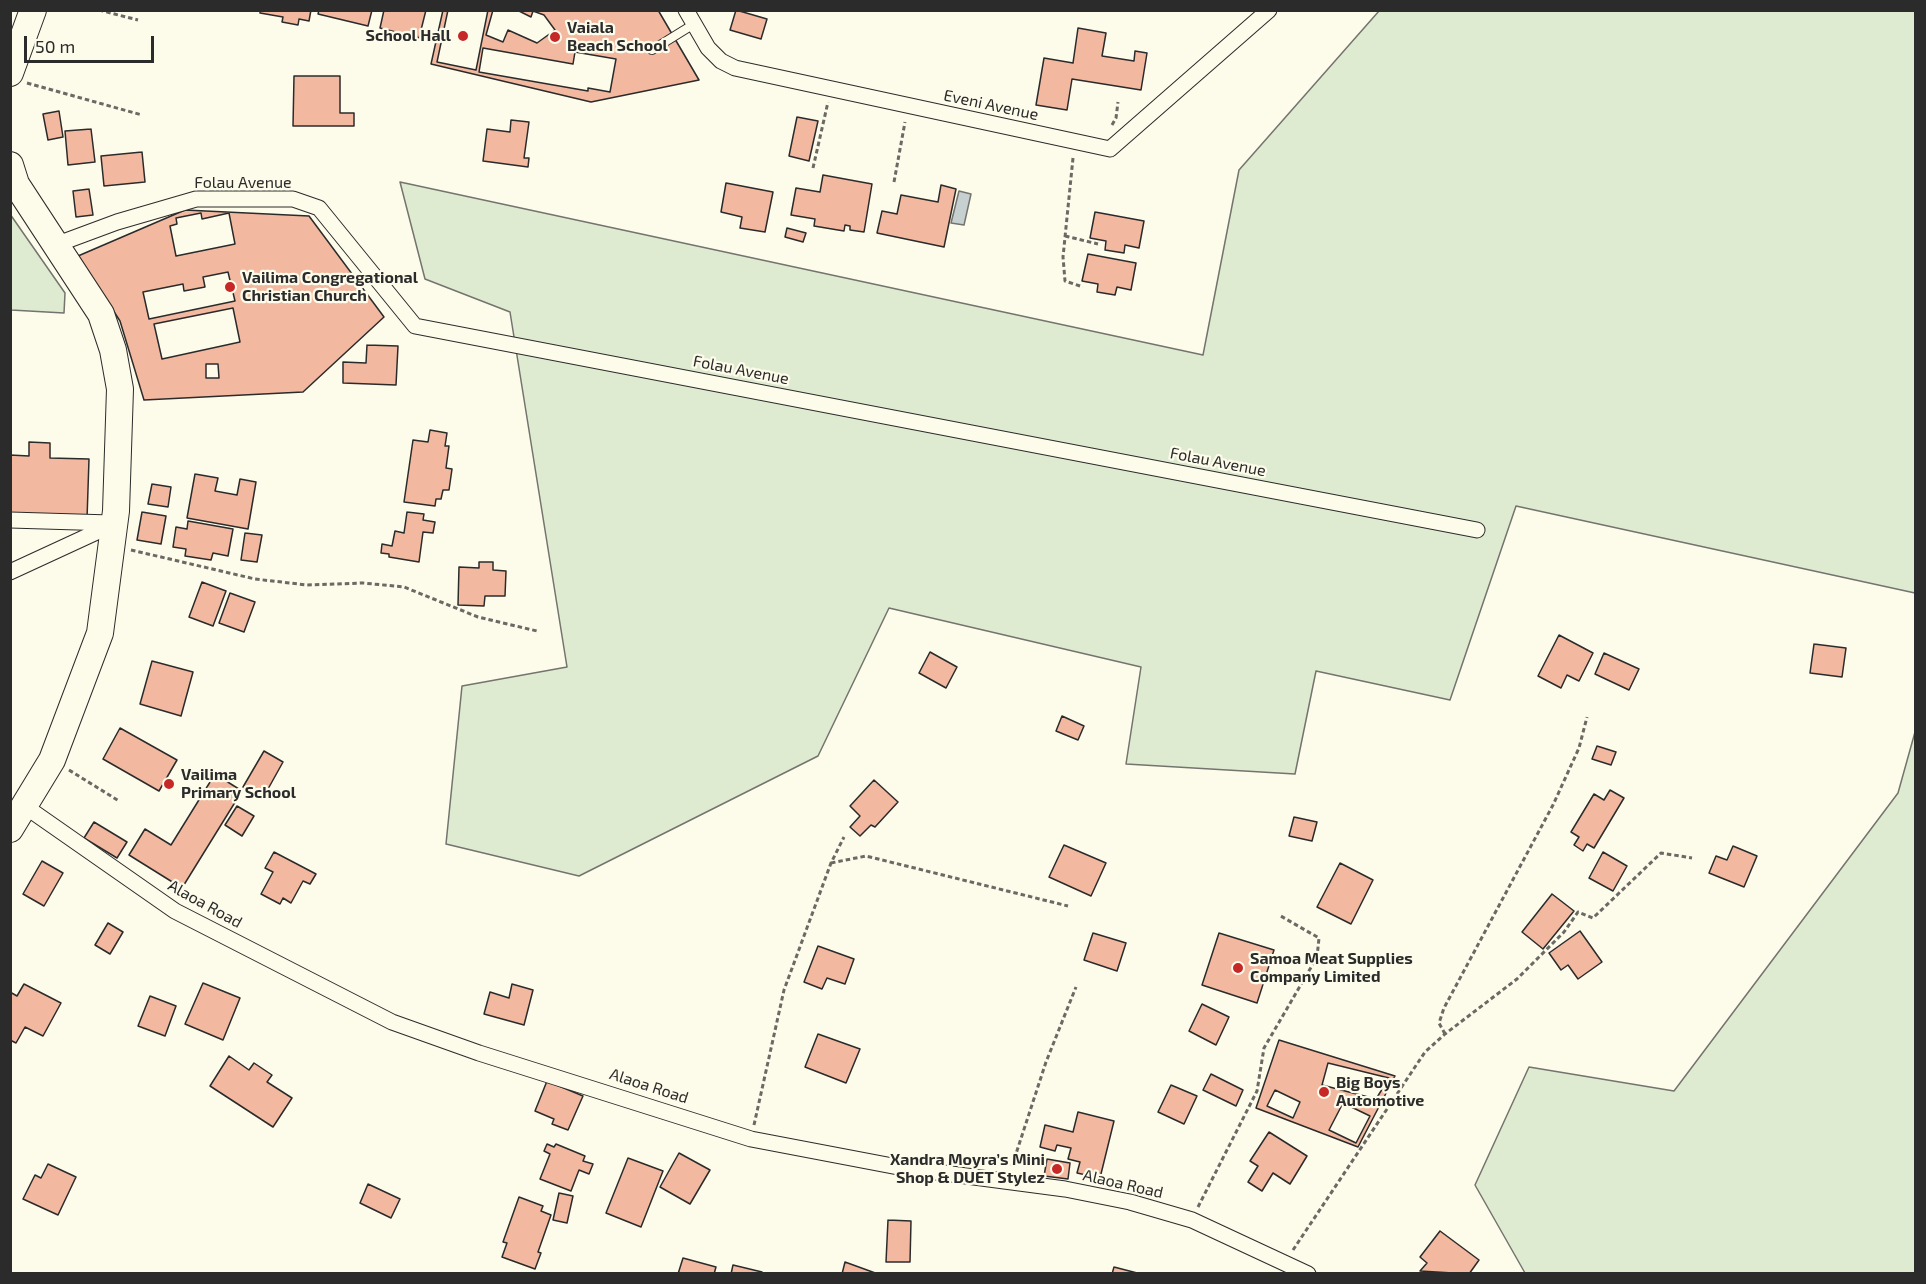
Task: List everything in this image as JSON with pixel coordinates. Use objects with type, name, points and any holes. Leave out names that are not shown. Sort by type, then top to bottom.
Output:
[{"type":"main road","points":[[16,77],[15,46],[33,10]]},
{"type":"main road","points":[[10,165],[16,184],[101,314],[113,350],[120,389],[113,535],[100,633],[52,760],[26,807],[10,829]]},
{"type":"street","points":[[1097,146],[1110,149],[1269,10]]},
{"type":"street","name":"Eveni Avenue","points":[[690,17],[714,54],[735,68],[1097,146]]},
{"type":"street","name":"Folau Avenue","points":[[55,245],[117,222],[196,199],[293,199],[319,208],[415,326],[1477,530]]},
{"type":"street","points":[[10,520],[113,535]]},
{"type":"street","points":[[10,572],[113,535]]},
{"type":"street","name":"Alaoa Road","points":[[26,807],[175,911],[392,1022],[479,1053],[751,1138],[898,1167],[1130,1202],[1192,1220],[1308,1274]]},
{"type":"lane","points":[[652,50],[690,17]]},
{"type":"path","points":[[99,10],[138,20]]},
{"type":"path","points":[[16,77],[142,115]]},
{"type":"path","points":[[813,168],[831,89]]},
{"type":"path","points":[[1097,146],[1116,118],[1118,102]]},
{"type":"path","points":[[894,182],[908,105]]},
{"type":"path","points":[[1075,141],[1063,257],[1065,281],[1083,287]]},
{"type":"path","points":[[1065,236],[1098,243]]},
{"type":"path","points":[[113,535],[255,579],[308,585],[363,583],[404,587],[478,617],[537,631]]},
{"type":"path","points":[[1444,1034],[1439,1023],[1444,1008],[1553,805],[1579,748],[1587,717]]},
{"type":"path","points":[[52,760],[119,801]]},
{"type":"path","points":[[751,1138],[784,990],[831,862],[844,837]]},
{"type":"path","points":[[1285,1262],[1425,1052],[1444,1034],[1517,979],[1564,932],[1578,912],[1593,918],[1661,853],[1692,858]]},
{"type":"path","points":[[831,862],[866,856],[1068,906]]},
{"type":"path","points":[[1192,1220],[1257,1091],[1264,1048],[1317,957],[1319,938],[1279,915]]},
{"type":"path","points":[[1007,1182],[1046,1062],[1077,987]]},
{"type":"green space","points":[[1379,11],[1915,11],[1915,593],[1516,506],[1450,700],[1316,671],[1295,774],[1126,764],[1141,667],[889,608],[818,756],[579,876],[446,844],[462,686],[567,667],[510,312],[425,279],[400,182],[1203,355],[1239,170]]},
{"type":"green space","points":[[10,214],[65,293],[64,313],[11,310]]},
{"type":"green space","points":[[1915,732],[1915,1273],[1525,1273],[1475,1185],[1529,1067],[1674,1091],[1898,793]]},
{"type":"shaded area","points":[[959,191],[971,194],[964,225],[951,223]]},
{"type":"building","points":[[260,10],[311,10],[309,21],[299,19],[298,25],[282,22],[283,17],[260,13]]},
{"type":"building","points":[[319,10],[372,10],[368,26],[318,14]]},
{"type":"building","points":[[384,10],[426,10],[419,38],[380,28]]},
{"type":"building","name":"Vaiala Beach School","points":[[443,10],[658,10],[699,80],[591,102],[431,64]]},
{"type":"building","name":"School Hall","points":[[448,10],[488,10],[476,70],[437,62]]},
{"type":"building","points":[[493,10],[517,10],[531,17],[533,11],[544,15],[555,30],[537,43],[508,30],[503,42],[486,35]]},
{"type":"building","points":[[736,10],[767,19],[761,39],[730,30]]},
{"type":"building","points":[[1078,28],[1106,33],[1102,56],[1134,61],[1135,51],[1147,53],[1141,90],[1072,79],[1067,110],[1036,105],[1044,58],[1073,63]]},
{"type":"building","points":[[483,48],[573,64],[575,52],[616,59],[610,92],[588,88],[588,91],[479,72]]},
{"type":"building","points":[[294,76],[340,76],[340,113],[354,113],[354,126],[293,126]]},
{"type":"building","points":[[59,111],[63,137],[48,140],[43,114]]},
{"type":"building","points":[[797,117],[818,121],[809,161],[789,156]]},
{"type":"building","points":[[511,120],[529,122],[524,158],[529,158],[528,167],[483,161],[487,129],[510,132]]},
{"type":"building","points":[[91,129],[95,162],[68,165],[65,131]]},
{"type":"building","points":[[142,152],[145,182],[104,186],[101,156]]},
{"type":"building","points":[[823,175],[872,184],[864,232],[850,230],[850,226],[845,225],[844,231],[814,226],[815,219],[791,215],[796,188],[820,192]]},
{"type":"building","points":[[726,183],[773,192],[765,232],[740,228],[742,217],[721,212]]},
{"type":"building","points":[[941,185],[956,189],[944,247],[877,233],[882,211],[897,214],[901,195],[938,202]]},
{"type":"building","points":[[89,189],[93,215],[76,217],[73,191]]},
{"type":"building","name":"Vailima Congregational Christian Church","points":[[185,210],[309,216],[384,317],[303,392],[144,400],[120,321],[78,256]]},
{"type":"building","points":[[1095,212],[1144,221],[1139,248],[1125,245],[1124,253],[1105,250],[1106,241],[1090,238]]},
{"type":"building","points":[[201,213],[202,219],[229,213],[235,244],[176,256],[170,226],[177,224],[176,218]]},
{"type":"building","points":[[787,228],[806,233],[803,242],[785,237]]},
{"type":"building","points":[[1088,254],[1136,263],[1131,290],[1117,287],[1115,295],[1097,292],[1098,284],[1082,281]]},
{"type":"building","points":[[228,272],[235,301],[149,319],[143,292],[183,284],[184,291],[205,287],[203,277]]},
{"type":"building","points":[[233,308],[240,342],[162,359],[154,324]]},
{"type":"building","points":[[367,345],[398,346],[396,385],[343,383],[343,362],[366,363]]},
{"type":"building","points":[[206,364],[218,364],[219,378],[206,378]]},
{"type":"building","points":[[430,430],[447,433],[445,446],[449,446],[446,468],[452,469],[449,490],[443,490],[441,499],[436,499],[435,506],[404,502],[413,440],[428,442]]},
{"type":"building","points":[[29,442],[50,443],[50,458],[89,459],[87,519],[10,517],[10,455],[29,456]]},
{"type":"building","points":[[195,474],[218,478],[215,491],[237,495],[240,479],[256,482],[248,529],[187,518]]},
{"type":"building","points":[[152,484],[171,487],[168,507],[148,504]]},
{"type":"building","points":[[142,512],[166,516],[161,544],[137,540]]},
{"type":"building","points":[[407,512],[424,514],[423,520],[435,522],[433,533],[423,532],[419,562],[389,557],[389,554],[381,553],[382,544],[392,546],[395,531],[404,533]]},
{"type":"building","points":[[188,521],[233,529],[228,556],[213,553],[211,560],[185,556],[186,549],[173,547],[176,527],[187,529]]},
{"type":"building","points":[[245,533],[262,535],[257,562],[241,560]]},
{"type":"building","points":[[479,562],[493,562],[493,570],[506,571],[505,596],[485,596],[484,606],[458,605],[459,567],[479,568]]},
{"type":"building","points":[[202,582],[226,591],[213,626],[189,617]]},
{"type":"building","points":[[230,593],[255,602],[244,632],[219,623]]},
{"type":"building","points":[[1559,635],[1593,653],[1579,681],[1567,675],[1561,688],[1538,676]]},
{"type":"building","points":[[1814,644],[1846,648],[1842,677],[1810,673]]},
{"type":"building","points":[[930,652],[957,667],[946,688],[919,673]]},
{"type":"building","points":[[1604,653],[1639,669],[1629,690],[1595,674]]},
{"type":"building","points":[[152,661],[193,672],[181,716],[140,704]]},
{"type":"building","points":[[1062,716],[1084,726],[1078,740],[1056,731]]},
{"type":"building","points":[[120,728],[177,760],[159,791],[103,759]]},
{"type":"building","points":[[1597,746],[1616,752],[1611,765],[1592,759]]},
{"type":"building","points":[[264,751],[283,762],[263,798],[243,787]]},
{"type":"building","points":[[215,774],[242,791],[182,888],[129,855],[145,829],[171,845]]},
{"type":"building","points":[[874,780],[898,802],[875,827],[871,825],[860,836],[850,827],[860,816],[850,806]]},
{"type":"building","points":[[1610,790],[1624,798],[1594,848],[1587,844],[1583,851],[1574,845],[1579,837],[1571,832],[1594,794],[1604,800]]},
{"type":"building","points":[[237,806],[254,816],[242,836],[225,825]]},
{"type":"building","points":[[1294,817],[1317,822],[1312,841],[1289,836]]},
{"type":"building","points":[[94,822],[127,842],[117,858],[84,838]]},
{"type":"building","points":[[1064,845],[1106,863],[1091,896],[1049,877]]},
{"type":"building","points":[[1733,846],[1757,856],[1744,887],[1709,873],[1716,856],[1727,860]]},
{"type":"building","points":[[274,852],[316,874],[310,884],[303,881],[291,903],[283,898],[280,904],[261,894],[273,872],[265,868]]},
{"type":"building","points":[[1603,852],[1627,866],[1613,891],[1589,878]]},
{"type":"building","points":[[42,861],[63,873],[44,906],[23,894]]},
{"type":"building","points":[[1340,863],[1373,880],[1351,924],[1317,907]]},
{"type":"building","points":[[1552,894],[1574,911],[1543,949],[1522,932]]},
{"type":"building","points":[[108,923],[123,932],[110,954],[95,945]]},
{"type":"building","points":[[1580,931],[1602,962],[1578,979],[1568,965],[1561,970],[1549,953]]},
{"type":"building","points":[[1093,933],[1126,943],[1117,971],[1084,960]]},
{"type":"building","name":"Samoa Meat Supplies Company Limited","points":[[1219,933],[1274,950],[1257,1003],[1202,985]]},
{"type":"building","points":[[818,946],[854,959],[845,984],[827,978],[822,989],[804,982]]},
{"type":"building","points":[[203,983],[240,998],[223,1040],[185,1024]]},
{"type":"building","points":[[24,984],[61,1003],[43,1036],[25,1027],[16,1043],[10,1040],[10,992],[17,996]]},
{"type":"building","points":[[512,984],[533,990],[524,1025],[484,1014],[490,992],[509,998]]},
{"type":"building","points":[[150,996],[176,1006],[165,1036],[138,1026]]},
{"type":"building","points":[[1202,1004],[1229,1017],[1216,1045],[1189,1031]]},
{"type":"building","points":[[818,1034],[860,1049],[846,1083],[805,1067]]},
{"type":"building","name":"Big Boys Automotive","points":[[1279,1040],[1395,1076],[1358,1147],[1256,1108]]},
{"type":"building","points":[[229,1056],[249,1070],[254,1063],[272,1075],[267,1082],[292,1098],[273,1127],[210,1086]]},
{"type":"building","points":[[1328,1063],[1389,1078],[1376,1099],[1322,1085]]},
{"type":"building","points":[[1211,1074],[1243,1090],[1236,1106],[1203,1090]]},
{"type":"building","points":[[547,1081],[583,1096],[568,1130],[552,1124],[554,1119],[535,1111]]},
{"type":"building","points":[[1171,1085],[1197,1096],[1184,1124],[1158,1112]]},
{"type":"building","points":[[1275,1090],[1300,1102],[1293,1118],[1267,1106]]},
{"type":"building","points":[[1343,1103],[1370,1116],[1356,1143],[1329,1130]]},
{"type":"building","points":[[1078,1112],[1114,1121],[1100,1178],[1077,1173],[1080,1162],[1068,1159],[1071,1148],[1057,1145],[1055,1151],[1040,1147],[1045,1125],[1073,1132]]},
{"type":"building","points":[[1269,1132],[1307,1156],[1290,1184],[1273,1173],[1262,1191],[1248,1182],[1258,1166],[1250,1161]]},
{"type":"building","points":[[547,1144],[554,1147],[556,1144],[585,1156],[583,1161],[593,1164],[589,1174],[579,1170],[571,1191],[540,1179],[550,1154],[544,1151]]},
{"type":"building","points":[[679,1153],[710,1170],[690,1204],[660,1187]]},
{"type":"building","points":[[628,1158],[663,1171],[641,1227],[606,1213]]},
{"type":"building","name":"Xandra Moyra’s Mini Shop & DUET Stylez","points":[[1047,1159],[1070,1163],[1068,1179],[1044,1176]]},
{"type":"building","points":[[48,1164],[76,1177],[58,1215],[23,1199],[35,1175],[41,1178]]},
{"type":"building","points":[[368,1184],[400,1199],[391,1218],[360,1203]]},
{"type":"building","points":[[559,1193],[573,1196],[567,1223],[553,1220]]},
{"type":"building","points":[[519,1197],[543,1206],[541,1211],[551,1215],[538,1252],[541,1253],[535,1269],[502,1257],[507,1243],[503,1242]]},
{"type":"building","points":[[888,1220],[911,1221],[910,1262],[886,1262]]},
{"type":"building","points":[[1440,1231],[1479,1260],[1469,1274],[1420,1271],[1427,1263],[1420,1257]]},
{"type":"building","points":[[683,1258],[716,1267],[714,1274],[678,1274]]},
{"type":"building","points":[[845,1262],[878,1274],[842,1274]]},
{"type":"building","points":[[733,1265],[762,1272],[761,1274],[731,1274]]},
{"type":"building","points":[[1114,1267],[1141,1274],[1112,1274]]},
{"type":"place","name":"School Hall","points":[[463,36]]},
{"type":"place","name":"Vaiala Beach School","points":[[555,37]]},
{"type":"place","name":"Vailima Congregational Christian Church","points":[[230,287]]},
{"type":"place","name":"Vailima Primary School","points":[[169,784]]},
{"type":"place","name":"Samoa Meat Supplies Company Limited","points":[[1238,968]]},
{"type":"place","name":"Big Boys Automotive","points":[[1324,1092]]},
{"type":"place","name":"Xandra Moyra’s Mini Shop & DUET Stylez","points":[[1057,1169]]}]
